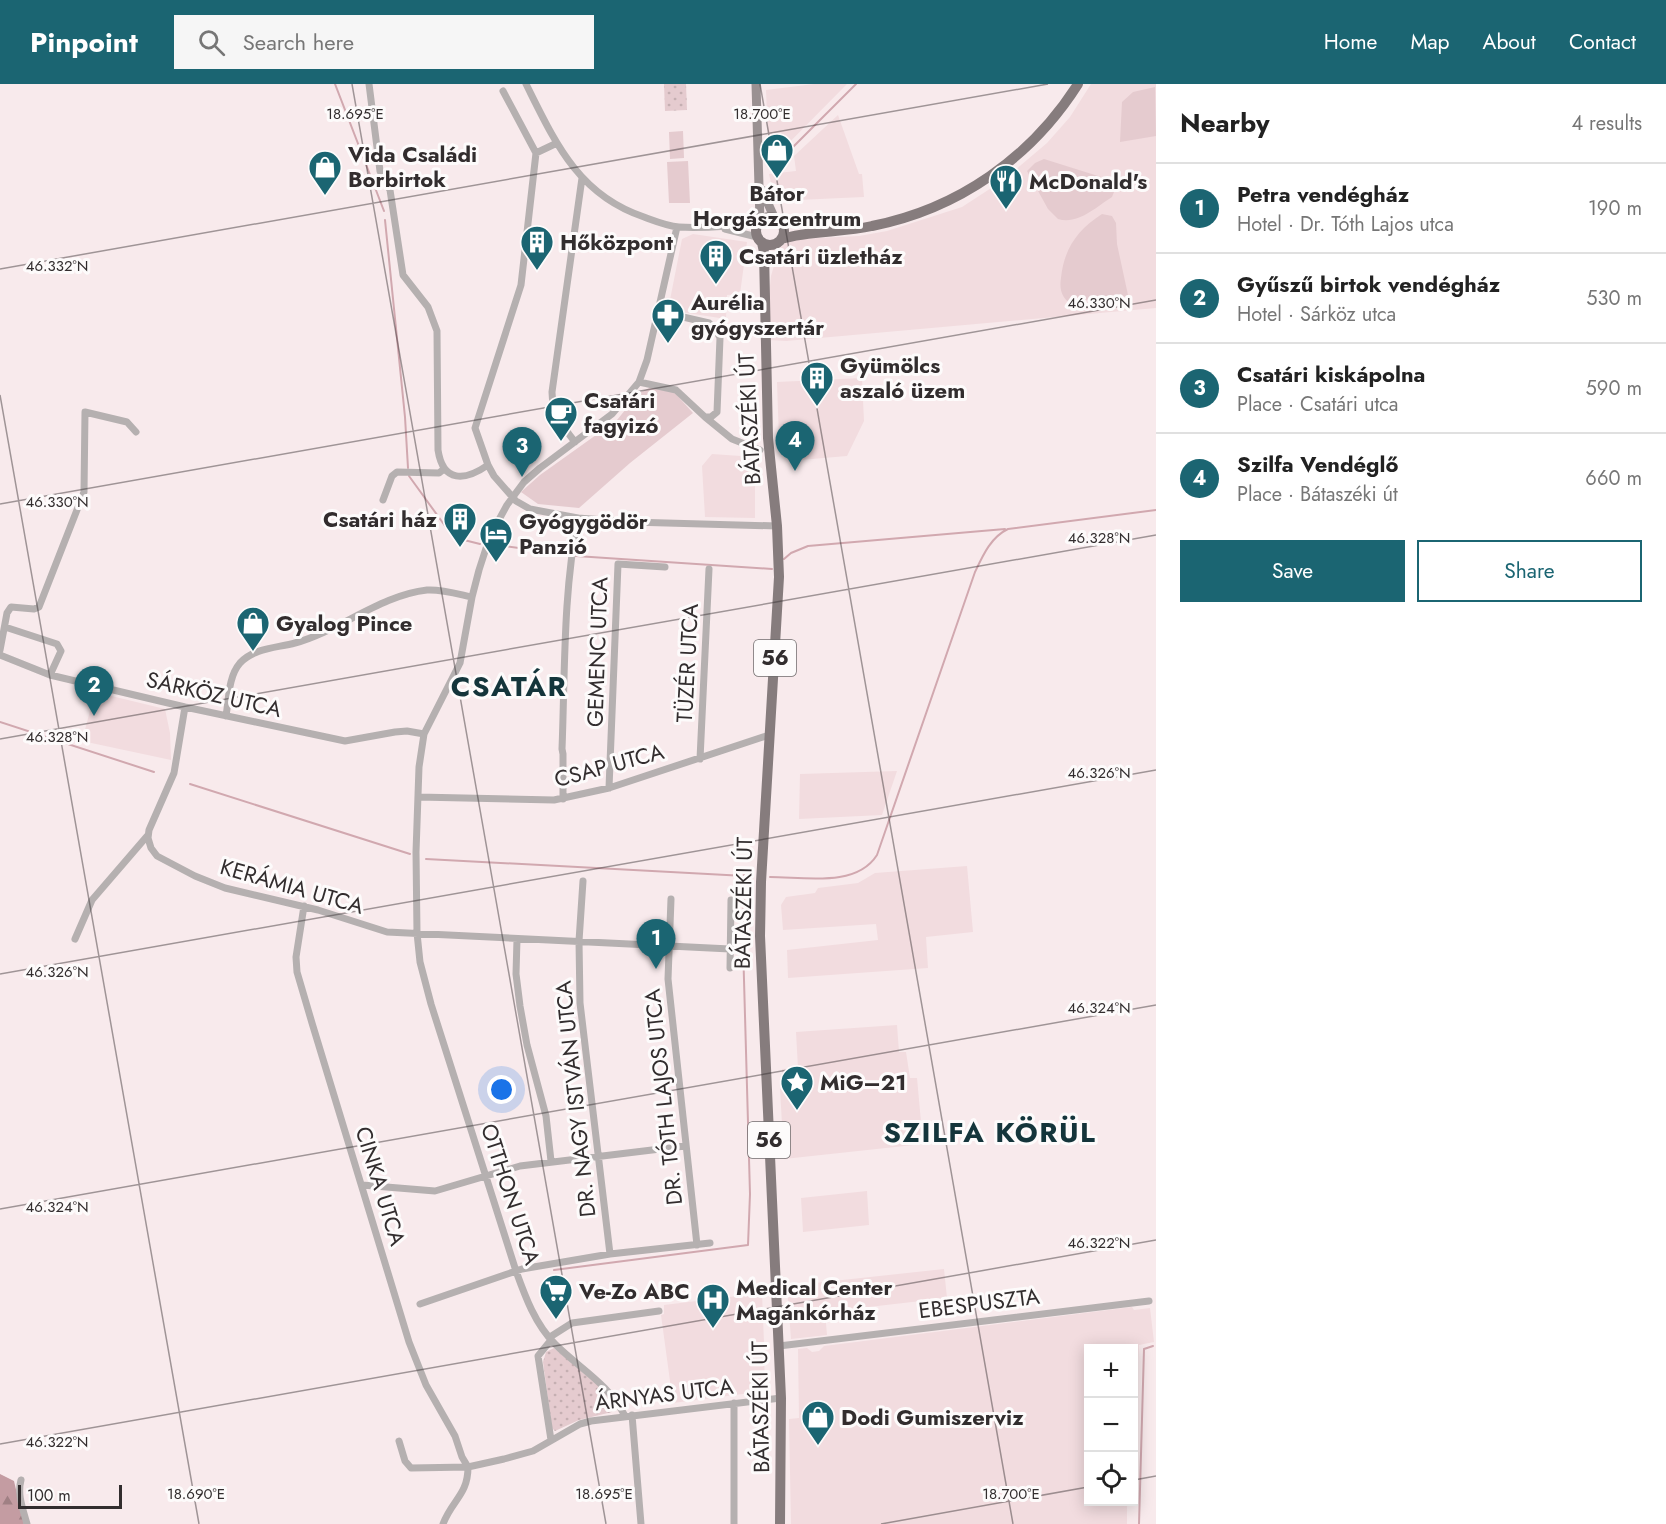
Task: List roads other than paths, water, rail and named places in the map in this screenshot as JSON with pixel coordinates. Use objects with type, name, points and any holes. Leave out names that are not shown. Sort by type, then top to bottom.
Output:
[{"type":"main road","points":[[759,240],[771,245],[819,232],[848,231],[892,222],[932,209],[962,195],[982,183],[1020,153],[1049,123],[1078,84]]},
{"type":"main road","points":[[758,223],[766,217],[796,228],[819,232]]},
{"type":"main road","name":"56","points":[[765,283],[784,230],[777,220]]},
{"type":"main road","name":"56","points":[[758,223],[765,283]]},
{"type":"main road","name":"BÁTASZÉKI ÚT","points":[[765,283],[768,438],[779,555],[760,882],[761,977],[781,1398],[780,1524]]},
{"type":"street","points":[[369,84],[380,171],[390,190],[403,274],[428,307],[437,331],[440,463],[444,469],[456,476],[466,476],[488,465]]},
{"type":"street","points":[[526,84],[557,143],[582,178],[616,207],[677,227],[717,227],[758,223],[756,84]]},
{"type":"street","points":[[503,90],[536,153],[521,285],[475,428],[494,476],[512,497],[530,509],[578,518],[649,523],[777,526]]},
{"type":"street","points":[[536,153],[557,143]]},
{"type":"street","points":[[759,176],[777,220]]},
{"type":"street","points":[[575,442],[562,426],[554,409],[552,392],[582,178]]},
{"type":"street","points":[[677,227],[647,360],[639,382],[676,390],[732,439],[760,450]]},
{"type":"street","points":[[717,227],[759,240]]},
{"type":"street","points":[[657,311],[709,323],[720,338],[718,405],[715,415],[705,417]]},
{"type":"street","name":"OTTHON UTCA","points":[[629,1415],[611,1393],[551,1339],[530,1306],[516,1271],[431,1004],[420,962],[417,933],[416,852],[419,766],[424,734],[460,663],[472,597],[490,536],[512,497],[540,468],[612,414],[639,382]]},
{"type":"street","points":[[0,650],[11,607],[34,609],[39,607],[84,492],[86,482],[85,412],[127,422],[136,432]]},
{"type":"street","points":[[383,500],[392,476],[397,472],[439,473],[444,469]]},
{"type":"street","points":[[562,799],[562,749],[571,561],[578,518]]},
{"type":"street","name":"GEMENC UTCA","points":[[609,788],[618,564],[664,567]]},
{"type":"street","name":"TÜZÉR UTCA","points":[[700,759],[710,569]]},
{"type":"street","points":[[226,716],[232,678],[240,663],[250,655],[268,648],[295,643],[341,626],[382,604],[413,593],[434,591],[472,597]]},
{"type":"street","points":[[5,627],[60,647],[61,651],[50,675]]},
{"type":"street","name":"SÁRKÖZ UTCA","points":[[0,655],[50,675],[345,741],[395,732],[407,731],[424,734]]},
{"type":"street","points":[[75,939],[92,900],[148,835],[154,814],[174,773],[185,707]]},
{"type":"street","name":"CSAP UTCA","points":[[418,797],[562,799],[609,788],[768,735]]},
{"type":"street","name":"KERÁMIA UTCA","points":[[148,835],[157,856],[195,876],[225,888],[304,906],[387,932],[730,949]]},
{"type":"street","points":[[579,941],[584,881]]},
{"type":"street","points":[[668,945],[671,899]]},
{"type":"street","points":[[730,968],[731,900]]},
{"type":"street","name":"CINKA UTCA","points":[[304,906],[297,943],[297,972],[410,1342],[426,1385],[455,1436],[468,1467]]},
{"type":"street","points":[[517,939],[516,974],[520,1006],[527,1045],[546,1116],[551,1161]]},
{"type":"street","name":"DR. NAGY ISTVÁN UTCA","points":[[579,941],[580,1003],[610,1254]]},
{"type":"street","name":"DR. TÓTH LAJOS UTCA","points":[[668,945],[668,979],[697,1245]]},
{"type":"street","points":[[362,1185],[435,1191],[520,1166],[685,1146]]},
{"type":"street","points":[[420,1304],[516,1271],[610,1254],[710,1244]]},
{"type":"street","name":"EBESPUSZTA","points":[[779,1346],[1149,1301]]},
{"type":"street","points":[[551,1440],[538,1356],[545,1346],[572,1323],[659,1311]]},
{"type":"street","name":"ÁRNYAS UTCA","points":[[399,1441],[405,1461],[411,1468],[468,1467],[533,1451],[580,1424],[629,1415],[781,1398]]},
{"type":"street","points":[[734,1403],[734,1524]]},
{"type":"street","points":[[629,1415],[641,1524]]},
{"type":"street","points":[[443,1524],[455,1502],[463,1493],[468,1481],[468,1467]]},
{"type":"street","points":[[21,1480],[20,1502],[27,1524]]},
{"type":"waterway","points":[[335,84],[384,211]]},
{"type":"waterway","points":[[788,152],[856,84]]},
{"type":"waterway","points":[[385,220],[408,468]]},
{"type":"waterway","points":[[409,476],[448,530],[464,540],[480,544]]},
{"type":"waterway","points":[[770,877],[813,879],[843,876],[868,865],[877,855],[975,572],[984,553],[1002,532],[1008,529],[1156,510]]},
{"type":"waterway","points":[[784,559],[791,553],[808,546],[1005,529]]},
{"type":"waterway","points":[[498,545],[576,556],[772,569]]},
{"type":"waterway","points":[[0,722],[154,772]]},
{"type":"waterway","points":[[190,784],[410,854]]},
{"type":"waterway","points":[[426,859],[745,876]]},
{"type":"waterway","points":[[554,1270],[748,1245],[750,1194],[743,944],[744,875]]},
{"type":"waterway","points":[[1139,1524],[1144,1349],[1153,1346]]},
{"type":"place","name":"Bátor Horgászcentrum","points":[[777,179]]},
{"type":"place","name":"Vida Családi Borbirtok","points":[[325,196]]},
{"type":"place","name":"McDonald's","points":[[1006,210]]},
{"type":"place","name":"Hőközpont","points":[[537,271]]},
{"type":"place","name":"Csatári üzletház","points":[[716,285]]},
{"type":"place","name":"Aurélia gyógyszertár","points":[[668,344]]},
{"type":"place","name":"Gyümölcs aszaló üzem","points":[[817,407]]},
{"type":"place","name":"Csatári fagyizó","points":[[561,442]]},
{"type":"place","name":"Szilfa Vendéglő","points":[[795,471]]},
{"type":"place","name":"Csatári kiskápolna","points":[[522,477]]},
{"type":"place","name":"Csatári ház","points":[[460,548]]},
{"type":"place","name":"Gyógygödör Panzió","points":[[496,563]]},
{"type":"place","name":"Gyalog Pince","points":[[253,652]]},
{"type":"place","name":"Gyűszű birtok vendégház","points":[[94,716]]},
{"type":"place","name":"Petra vendégház","points":[[656,969]]},
{"type":"place","name":"MiG–21","points":[[797,1111]]},
{"type":"place","name":"Ve-Zo ABC","points":[[556,1320]]},
{"type":"place","name":"Medical Center Magánkórház","points":[[713,1329]]},
{"type":"place","name":"Dodi Gumiszerviz","points":[[818,1446]]},
{"type":"district","name":"CSATÁR","points":[[509,686]]},
{"type":"district","name":"SZILFA KÖRÜL","points":[[990,1132]]}]
